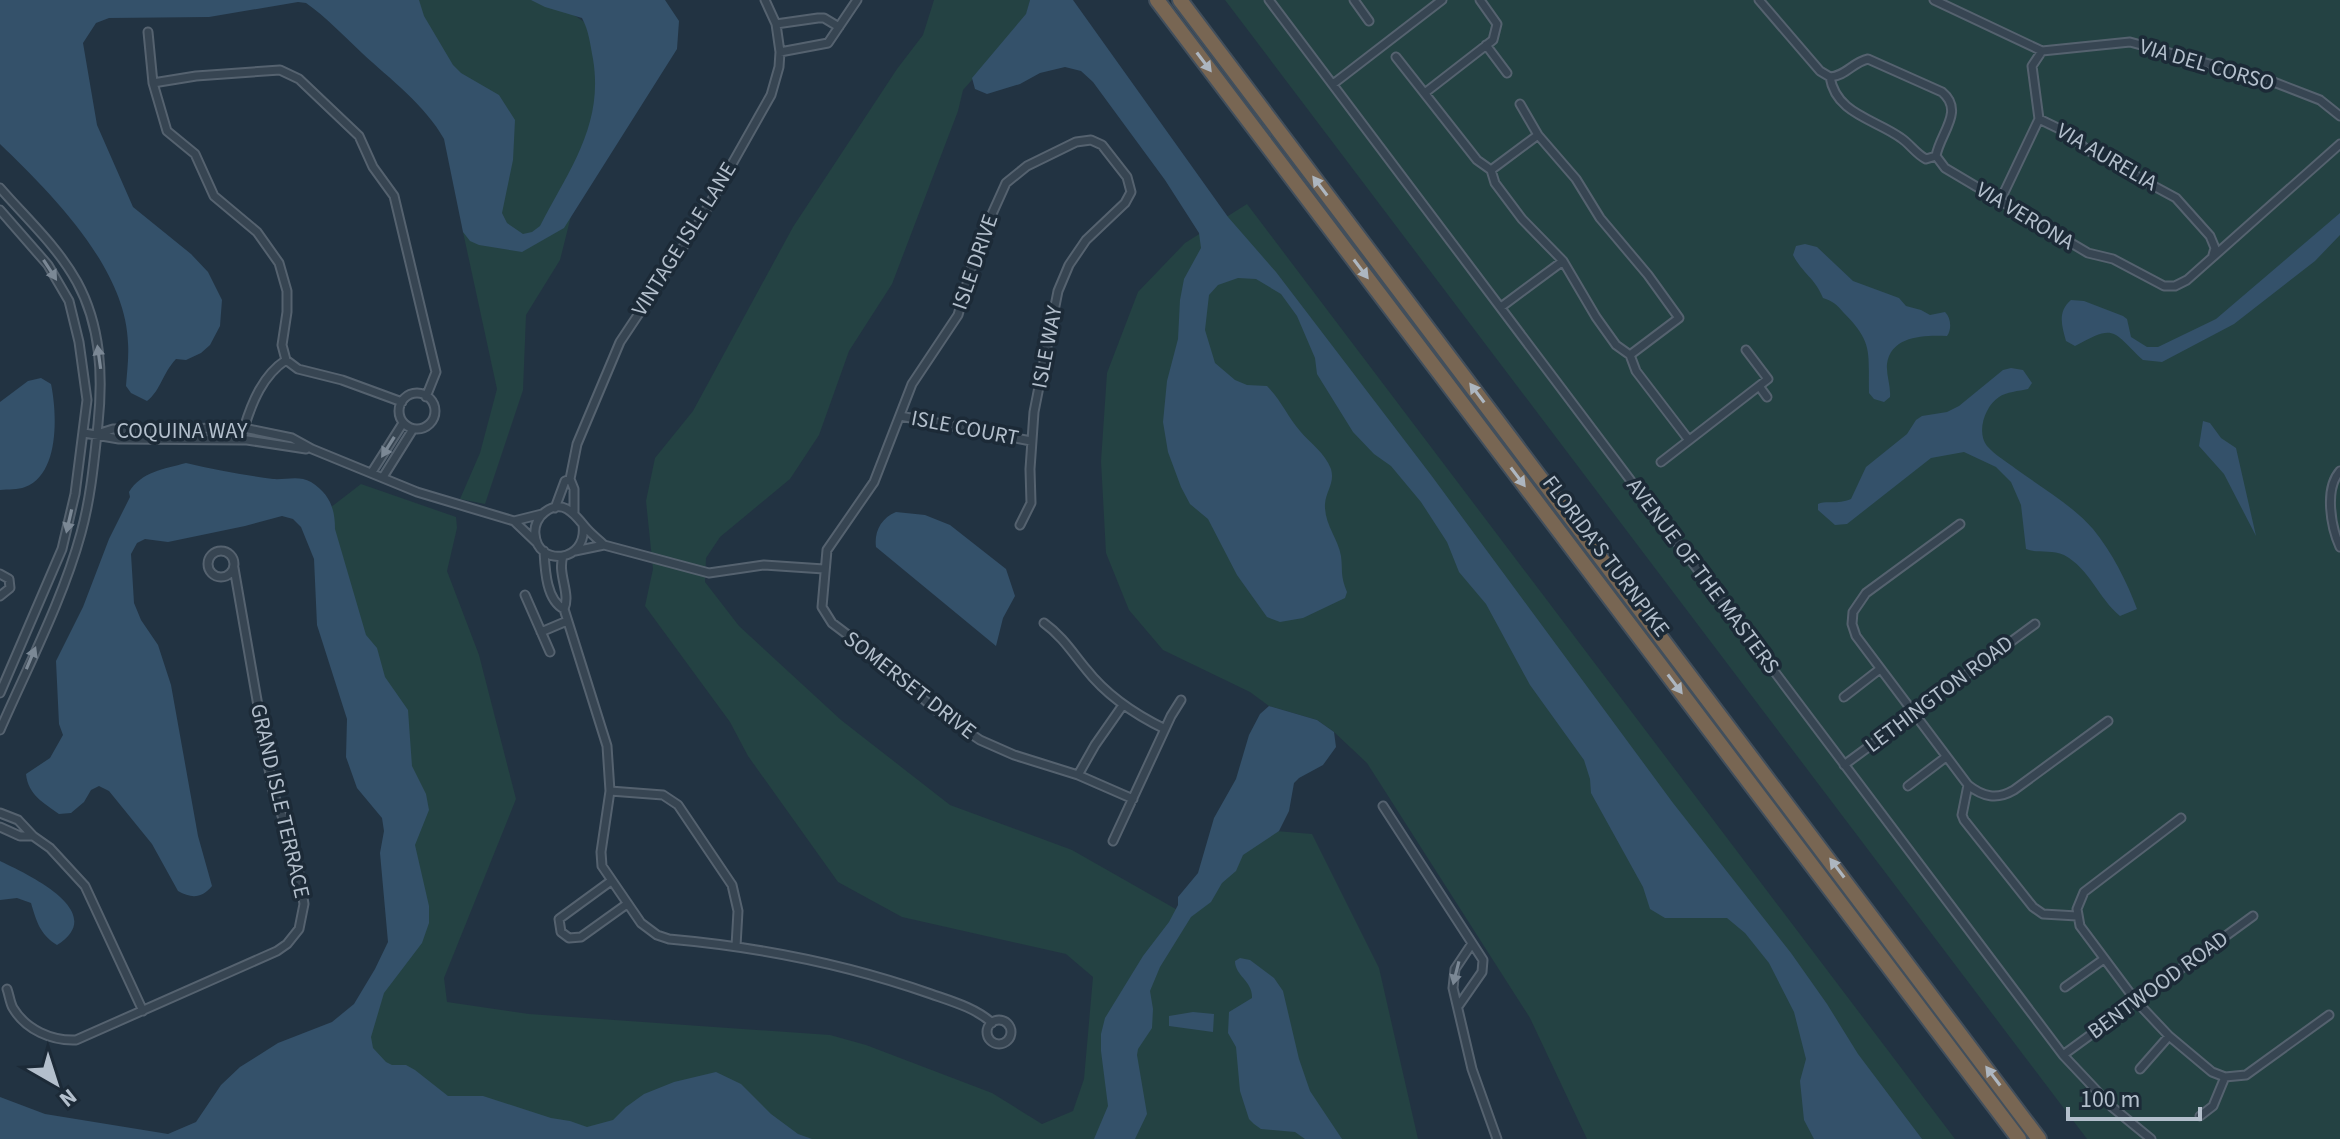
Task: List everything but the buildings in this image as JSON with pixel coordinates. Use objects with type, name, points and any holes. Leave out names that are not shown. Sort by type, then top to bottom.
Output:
[{"type":"highway","name":"FLORIDA'S TURNPIKE","points":[[1157,0],[2019,1139]]},
{"type":"highway","name":"FLORIDA'S TURNPIKE","points":[[1180,0],[2039,1139]]},
{"type":"street","name":"VINTAGE ISLE LANE","points":[[574,512],[574,489],[570,479],[577,444],[620,342],[697,226],[771,95],[780,52],[776,24],[765,0]]},
{"type":"street","points":[[780,52],[828,43],[857,0]]},
{"type":"street","name":"AVENUE OF THE MASTERS","points":[[1269,0],[2063,1055],[2112,1107],[2151,1139]]},
{"type":"street","points":[[1354,0],[1369,21]]},
{"type":"street","points":[[1333,84],[1442,0]]},
{"type":"street","points":[[1426,92],[1496,34],[1497,24],[1480,0]]},
{"type":"street","name":"VIA VERONA","points":[[1759,0],[1820,71],[1830,77],[1833,91],[1853,112],[1902,139],[1920,156],[1926,159],[1936,156],[1945,168],[2088,253],[2113,259],[2164,286],[2181,284],[2213,255]]},
{"type":"street","points":[[1934,0],[2042,51]]},
{"type":"street","points":[[776,24],[824,18],[839,27]]},
{"type":"street","points":[[148,32],[153,83],[167,131],[195,154],[214,196],[257,232],[279,263],[287,291],[282,345],[286,360],[298,369],[342,380],[402,402]]},
{"type":"street","name":"VIA DEL CORSO","points":[[2042,51],[2130,42],[2271,81],[2320,100],[2340,116]]},
{"type":"street","points":[[1486,45],[1507,73]]},
{"type":"street","name":"VIA AURELIA","points":[[2042,51],[2032,66],[2039,119],[2070,134],[2087,150],[2130,170],[2176,198],[2210,236],[2215,248],[2213,255]]},
{"type":"street","points":[[1396,57],[1477,160],[1491,170],[1495,183],[1522,219],[1563,261],[1596,317],[1616,345],[1630,355],[1636,371],[1688,439]]},
{"type":"street","points":[[1830,77],[1843,74],[1860,60],[1868,59],[1942,92],[1949,98],[1953,110],[1936,156]]},
{"type":"street","points":[[153,83],[196,76],[280,70],[299,79],[359,136],[373,167],[394,196],[436,372],[426,397]]},
{"type":"street","points":[[1520,104],[1538,135],[1576,179],[1600,218],[1679,318],[1630,355]]},
{"type":"street","points":[[2000,201],[2039,119]]},
{"type":"street","points":[[1491,170],[1538,135]]},
{"type":"street","name":"ISLE DRIVE","points":[[824,569],[830,544],[874,482],[919,372],[958,315],[978,245],[999,195],[1011,178],[1027,166],[1076,142],[1091,140],[1102,145],[1127,177],[1131,192]]},
{"type":"street","points":[[2213,255],[2251,226],[2340,144]]},
{"type":"street","points":[[0,188],[56,249],[78,285],[94,326],[102,384],[92,480],[81,535],[62,588],[0,730]]},
{"type":"street","name":"ISLE WAY","points":[[1020,525],[1031,503],[1031,441],[1054,305],[1063,278],[1086,240],[1125,203],[1131,192]]},
{"type":"street","points":[[0,210],[48,265],[69,301],[86,378],[87,400],[75,494],[62,549],[0,693]]},
{"type":"street","points":[[1501,307],[1563,261]]},
{"type":"street","points":[[1661,462],[1768,379],[1746,350]]},
{"type":"street","points":[[244,428],[251,405],[270,372],[286,360]]},
{"type":"street","points":[[1759,386],[1767,397]]},
{"type":"street","points":[[411,395],[426,397],[434,408],[432,420],[424,428],[413,429],[403,423],[399,413],[402,402],[411,395]]},
{"type":"street","name":"ISLE COURT","points":[[900,416],[1031,441]]},
{"type":"street","points":[[372,472],[403,423]]},
{"type":"street","name":"COQUINA WAY","points":[[97,434],[113,429],[244,428],[292,438],[417,492],[514,521],[536,542]]},
{"type":"street","points":[[383,477],[413,429]]},
{"type":"street","name":"COQUINA WAY","points":[[84,433],[119,439],[247,440],[312,449]]},
{"type":"street","points":[[2340,471],[2331,486],[2333,525],[2340,547]]},
{"type":"street","name":"VINTAGE ISLE LANE","points":[[555,508],[560,490],[570,479]]},
{"type":"street","points":[[514,521],[555,508],[574,512],[604,545]]},
{"type":"street","points":[[544,513],[535,526],[536,542],[550,555],[563,556],[604,545],[709,573],[764,565],[824,569]]},
{"type":"street","points":[[1960,524],[1866,593],[1858,602],[1852,618],[1854,631],[1946,757],[1968,785],[1990,797],[2008,793],[2108,721]]},
{"type":"street","points":[[575,551],[583,539],[583,525]]},
{"type":"street","points":[[544,551],[553,596],[557,605],[564,609]]},
{"type":"street","points":[[563,556],[560,569],[567,601],[564,609],[601,722],[608,757],[610,791],[601,859],[611,881],[646,928],[663,937],[807,958],[865,972],[964,1006],[992,1023]]},
{"type":"street","name":"GRAND ISLE TERRACE","points":[[7,989],[13,1008],[40,1033],[58,1040],[83,1038],[277,951],[296,934],[304,904],[295,850],[273,792],[234,568]]},
{"type":"street","name":"SOMERSET DRIVE","points":[[824,569],[822,607],[827,619],[937,711],[998,749],[1078,775],[1133,799]]},
{"type":"street","points":[[0,574],[9,579],[10,588],[0,596]]},
{"type":"street","points":[[553,596],[565,591]]},
{"type":"street","points":[[525,595],[550,652]]},
{"type":"street","points":[[541,632],[567,621]]},
{"type":"street","points":[[1044,623],[1060,635],[1087,670],[1123,705],[1165,729]]},
{"type":"street","name":"LETHINGTON ROAD","points":[[1844,765],[2035,624]]},
{"type":"street","points":[[1844,697],[1880,669]]},
{"type":"street","points":[[1113,841],[1181,700]]},
{"type":"street","points":[[1078,775],[1123,705]]},
{"type":"street","points":[[1908,786],[1946,757]]},
{"type":"street","points":[[1968,785],[1962,815],[1964,820],[2037,911],[2077,916]]},
{"type":"street","points":[[610,791],[663,795],[678,805],[732,885],[738,911],[736,946]]},
{"type":"street","points":[[1383,806],[1480,955],[1484,966],[1479,978],[1459,1005]]},
{"type":"street","points":[[0,813],[18,820],[60,857],[85,886],[143,1011]]},
{"type":"street","points":[[2181,818],[2088,887],[2078,903],[2080,926],[2104,959],[2136,1001],[2169,1036],[2212,1072],[2225,1077],[2240,1077],[2252,1071],[2329,1015]]},
{"type":"street","points":[[0,827],[20,836],[33,836]]},
{"type":"street","points":[[611,881],[559,919],[561,932],[569,938],[581,937],[627,904]]},
{"type":"street","name":"BENTWOOD ROAD","points":[[2063,1055],[2253,916]]},
{"type":"street","points":[[1471,945],[1458,963],[1453,975],[1453,988],[1472,1069],[1497,1139]]},
{"type":"street","points":[[2065,987],[2104,959]]},
{"type":"street","points":[[2140,1069],[2169,1036]]},
{"type":"street","points":[[2200,1116],[2213,1106],[2225,1077]]},
{"type":"green space","points":[[393,0],[552,0],[596,30],[604,98],[560,260],[526,315],[523,390],[485,504],[460,499],[480,453],[497,389],[463,232],[504,154],[470,89]]},
{"type":"green space","points":[[934,0],[1030,0],[1025,20],[963,90],[958,111],[892,284],[849,351],[819,435],[790,479],[720,537],[706,558],[705,582],[739,626],[841,720],[950,805],[1072,850],[1188,916],[1240,852],[1276,831],[1312,834],[1379,968],[1418,1139],[598,1139],[245,1132],[359,1028],[403,942],[403,870],[326,511],[361,484],[456,517],[457,528],[447,571],[479,655],[516,799],[444,978],[447,1002],[529,1014],[830,1035],[866,1045],[992,1093],[1042,1124],[1073,1111],[1084,1079],[1093,977],[1066,954],[902,917],[838,882],[748,756],[730,722],[645,606],[653,569],[646,501],[655,458],[693,411],[793,227],[897,69],[923,35]]},
{"type":"green space","points":[[1225,0],[2340,0],[2340,1139],[2087,1139]]},
{"type":"green space","points":[[1247,204],[1955,1139],[1587,1139],[1530,1018],[1367,763],[1317,720],[1269,706],[1250,692],[1163,650],[1129,610],[1106,553],[1101,461],[1107,373],[1138,292],[1185,243]]},
{"type":"water","points":[[0,0],[419,0],[424,16],[453,65],[499,95],[515,120],[513,160],[502,213],[507,223],[523,234],[540,226],[582,146],[589,126],[595,83],[590,43],[582,18],[531,0],[665,0],[679,21],[677,49],[564,228],[522,252],[470,241],[463,232],[444,139],[436,127],[406,93],[306,3],[209,17],[109,18],[96,23],[83,43],[97,125],[133,207],[191,254],[208,272],[222,300],[220,326],[210,345],[186,360],[176,359],[147,401],[131,393],[126,386],[128,348],[124,315],[100,260],[62,209],[0,144]]},
{"type":"water","points":[[1030,0],[1073,0],[1228,217],[1276,272],[1431,475],[1673,803],[1791,953],[1858,1054],[1922,1139],[1814,1139],[1804,1120],[1800,1081],[1806,1059],[1794,1012],[1769,963],[1745,933],[1727,918],[1665,918],[1650,909],[1643,887],[1591,793],[1584,760],[1530,685],[1486,604],[1459,572],[1447,542],[1421,502],[1391,466],[1353,432],[1317,374],[1315,358],[1297,316],[1281,294],[1256,279],[1238,278],[1218,285],[1209,295],[1205,330],[1215,363],[1235,380],[1247,385],[1267,386],[1328,463],[1332,479],[1325,511],[1341,556],[1347,592],[1345,598],[1303,618],[1280,622],[1267,617],[1237,575],[1208,519],[1190,504],[1168,452],[1163,422],[1167,381],[1178,339],[1184,279],[1201,248],[1199,233],[1165,180],[1093,82],[1081,71],[1065,67],[1040,73],[1020,84],[987,94],[975,89],[972,78],[1026,14]]},
{"type":"water","points":[[2340,213],[2340,235],[2315,261],[2234,324],[2162,362],[2143,360],[2113,334],[2099,334],[2075,346],[2066,341],[2062,314],[2071,300],[2084,301],[2123,316],[2127,319],[2131,337],[2147,347],[2158,347],[2216,319]]},
{"type":"water","points":[[1805,244],[1817,247],[1853,281],[1899,298],[1906,306],[1930,315],[1945,312],[1949,317],[1947,336],[1911,339],[1895,347],[1887,364],[1890,397],[1884,402],[1874,399],[1869,393],[1869,358],[1865,340],[1837,305],[1823,298],[1793,255],[1796,246]]},
{"type":"water","points":[[2003,370],[2023,370],[2032,383],[2028,389],[1999,397],[1990,406],[1982,427],[1987,446],[2085,520],[2106,547],[2137,609],[2120,616],[2073,561],[2059,553],[2026,549],[2021,505],[2011,482],[1996,467],[1964,452],[1931,458],[1847,524],[1835,525],[1818,510],[1821,503],[1851,499],[1866,467],[1907,434],[1916,420],[1959,406]]},
{"type":"water","points":[[41,378],[51,384],[55,426],[45,470],[22,488],[0,490],[0,402],[28,381]]},
{"type":"water","points":[[2203,421],[2210,423],[2221,438],[2236,448],[2256,536],[2224,474],[2199,446]]},
{"type":"water","points":[[186,463],[273,479],[302,479],[323,492],[334,515],[335,529],[366,635],[377,648],[385,677],[408,710],[412,766],[426,794],[429,810],[415,845],[429,906],[429,923],[422,943],[384,993],[371,1037],[373,1048],[386,1062],[406,1065],[448,1096],[483,1096],[587,1127],[613,1120],[644,1094],[674,1082],[716,1072],[741,1084],[771,1114],[798,1134],[812,1139],[0,1139],[0,1097],[45,1114],[168,1134],[196,1122],[221,1085],[240,1067],[278,1043],[332,1022],[354,1004],[388,942],[380,853],[384,831],[382,818],[357,788],[346,757],[347,719],[317,625],[314,559],[301,527],[293,519],[282,516],[168,542],[145,539],[137,543],[131,554],[134,603],[158,645],[171,685],[198,836],[212,886],[208,890],[196,896],[178,891],[152,844],[109,791],[99,786],[91,790],[84,802],[71,813],[59,814],[38,798],[27,781],[26,774],[50,758],[63,735],[59,724],[56,661],[83,607],[109,539],[130,497],[129,492],[147,476]]},
{"type":"water","points":[[896,512],[925,515],[950,525],[1006,569],[1015,596],[1003,618],[996,646],[876,547],[880,526]]},
{"type":"water","points":[[1269,706],[1317,720],[1334,732],[1336,747],[1323,765],[1294,783],[1289,811],[1279,831],[1243,855],[1236,871],[1222,883],[1211,902],[1191,917],[1160,967],[1150,991],[1152,1028],[1137,1055],[1147,1114],[1135,1139],[1094,1139],[1108,1106],[1101,1051],[1105,1018],[1143,956],[1169,922],[1178,905],[1178,897],[1198,873],[1214,818],[1236,779],[1249,735],[1260,714]]},
{"type":"water","points":[[0,861],[44,885],[69,907],[74,920],[71,932],[57,945],[43,932],[31,903],[17,898],[0,900]]},
{"type":"water","points":[[1240,958],[1250,960],[1274,978],[1283,991],[1310,1091],[1342,1139],[1305,1139],[1295,1132],[1261,1129],[1249,1119],[1240,1091],[1236,1047],[1228,1033],[1229,1012],[1252,998],[1250,987],[1236,966],[1235,961]]},
{"type":"water","points":[[1193,1012],[1214,1014],[1213,1032],[1169,1026],[1169,1016]]}]
